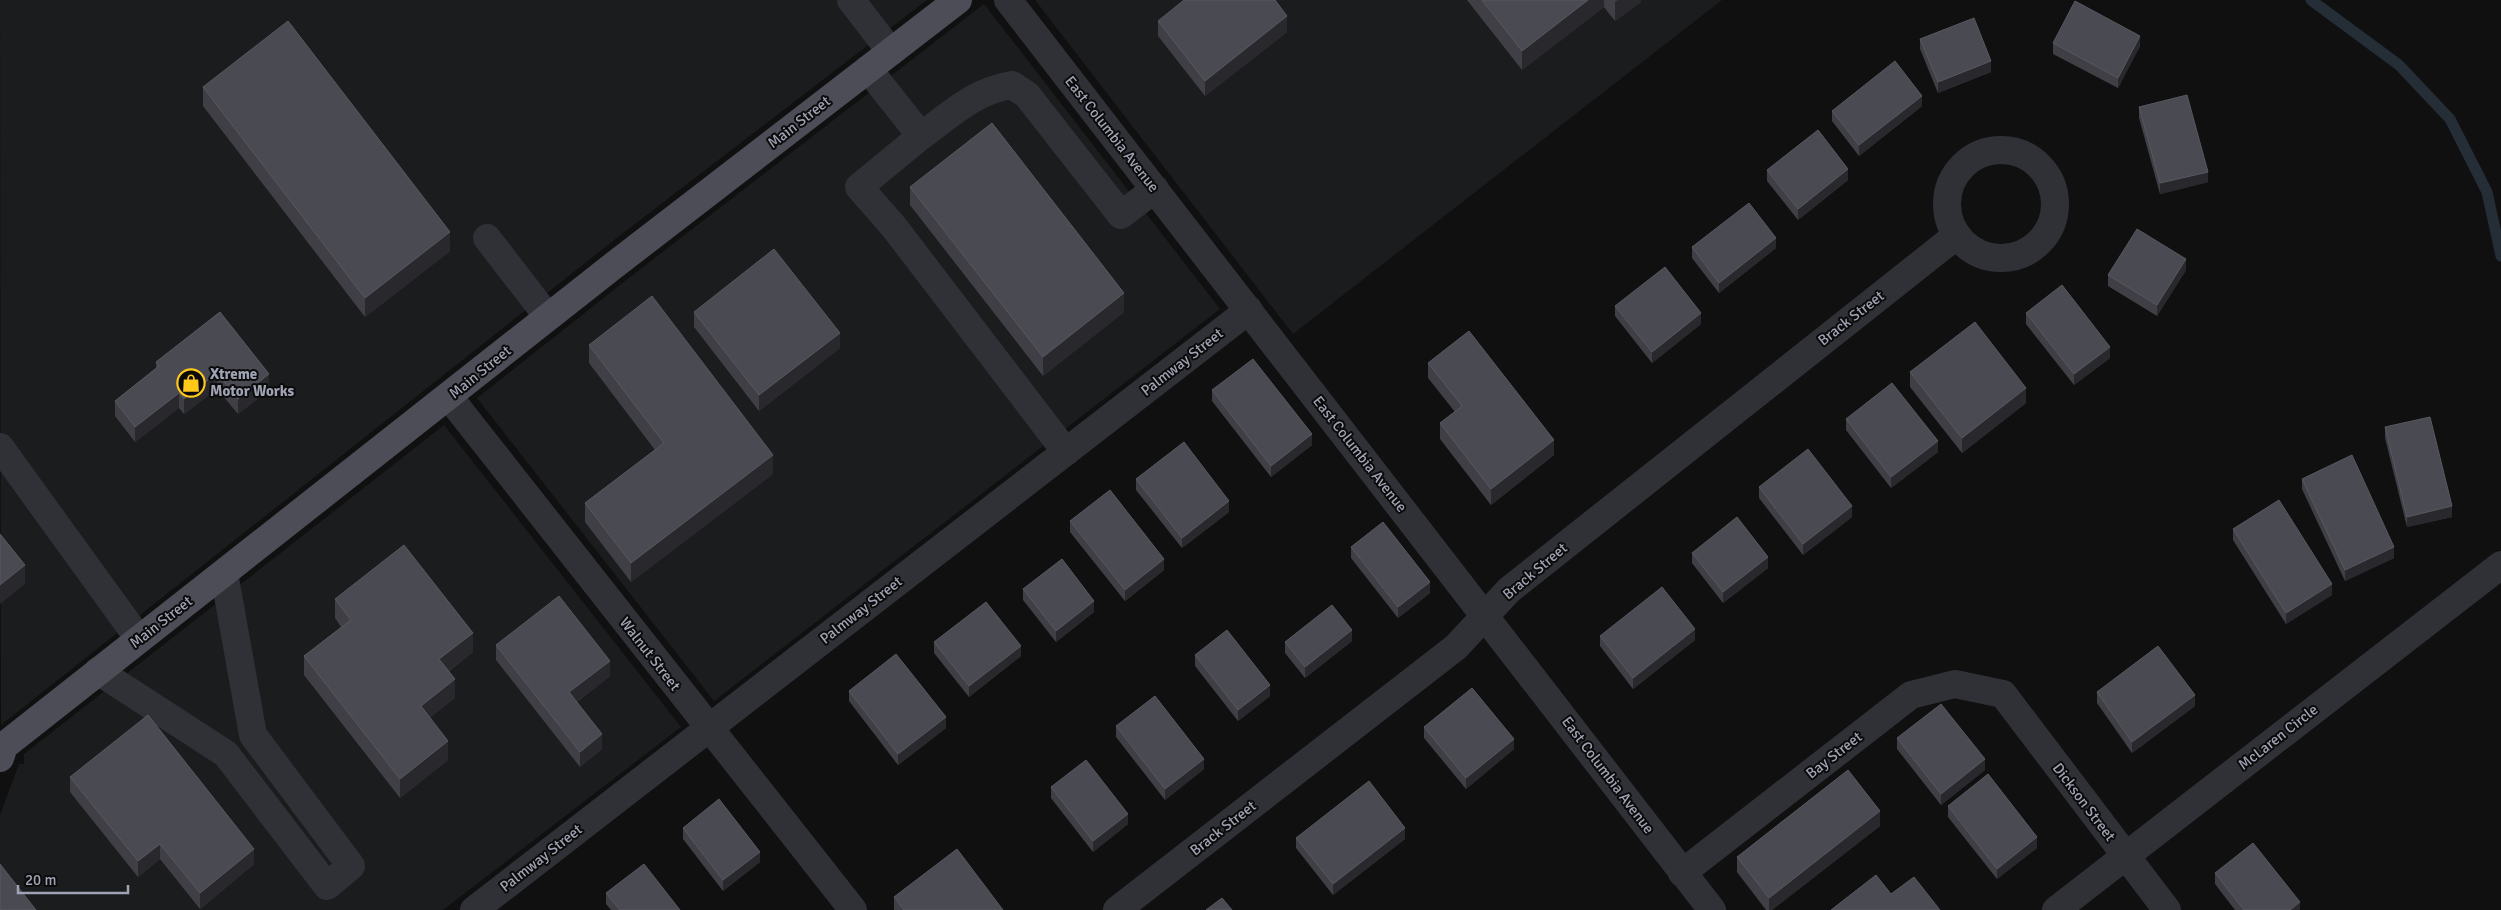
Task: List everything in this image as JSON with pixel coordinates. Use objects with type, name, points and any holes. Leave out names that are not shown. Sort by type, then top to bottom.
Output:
[{"type":"main road","name":"Main Street","points":[[1,750],[98,671],[449,397],[548,317],[958,0]]},
{"type":"street","points":[[851,0],[891,52]]},
{"type":"street","name":"East Columbia Avenue","points":[[1008,0],[1712,910]]},
{"type":"street","points":[[868,70],[921,136]]},
{"type":"street","points":[[1031,101],[1066,74]]},
{"type":"street","points":[[1066,452],[894,227],[858,186],[972,98],[995,87],[1012,85],[1020,88],[1031,101],[1121,215],[1155,189]]},
{"type":"street","name":"Brack Street","points":[[1117,910],[1456,647],[1509,590],[1956,234]]},
{"type":"street","points":[[487,238],[548,317]]},
{"type":"street","name":"Palmway Street","points":[[474,910],[1249,310]]},
{"type":"street","name":"Walnut Street","points":[[449,397],[853,910]]},
{"type":"street","points":[[0,447],[140,639]]},
{"type":"street","name":"McLaren Circle","points":[[2056,910],[2501,565]]},
{"type":"street","points":[[98,671],[226,754],[327,886],[352,866],[254,735],[224,573]]},
{"type":"street","name":"Bay Street","points":[[1682,873],[1911,695],[1955,684],[2003,694]]},
{"type":"street","name":"Dickson Street","points":[[2003,694],[2124,856],[2167,910]]},
{"type":"shaded area","points":[[0,0],[927,0],[618,237],[1,725]]},
{"type":"shaded area","points":[[1035,0],[1722,0],[1293,334]]},
{"type":"shaded area","points":[[984,4],[1220,309],[714,701],[477,398],[625,281]]},
{"type":"shaded area","points":[[444,425],[681,727],[443,910],[0,910],[0,815],[19,764],[24,764],[24,754]]},
{"type":"building","points":[[1184,0],[1275,0],[1287,16],[1205,81],[1158,21]]},
{"type":"building","points":[[1482,0],[1588,0],[1522,51]]},
{"type":"building","points":[[2075,1],[2140,36],[2118,78],[2053,43]]},
{"type":"building","points":[[1974,18],[1991,61],[1938,82],[1920,39]]},
{"type":"building","points":[[288,21],[450,232],[365,298],[203,87]]},
{"type":"building","points":[[1895,61],[1922,96],[1859,145],[1832,111]]},
{"type":"building","points":[[2187,95],[2208,172],[2160,183],[2139,107]]},
{"type":"building","points":[[992,123],[1124,293],[1043,357],[910,187]]},
{"type":"building","points":[[1818,130],[1848,169],[1798,209],[1767,170]]},
{"type":"building","points":[[1749,203],[1776,238],[1719,283],[1692,247]]},
{"type":"building","points":[[2137,229],[2186,259],[2157,305],[2108,275]]},
{"type":"building","points":[[774,249],[840,333],[759,395],[694,312]]},
{"type":"building","points":[[1665,267],[1701,313],[1652,352],[1615,306]]},
{"type":"building","points":[[2062,285],[2110,347],[2074,374],[2026,313]]},
{"type":"building","points":[[652,296],[773,455],[631,563],[585,503],[664,443],[589,345]]},
{"type":"building","points":[[220,312],[269,374],[238,399],[217,373],[184,399],[179,393],[135,427],[115,401],[159,366],[156,362]]},
{"type":"building","points":[[1975,322],[2026,388],[1962,438],[1910,372]]},
{"type":"building","points":[[1469,331],[1554,440],[1491,489],[1440,423],[1462,406],[1428,363]]},
{"type":"building","points":[[1253,359],[1312,434],[1271,466],[1212,390]]},
{"type":"building","points":[[1892,383],[1938,441],[1891,477],[1846,419]]},
{"type":"building","points":[[2430,417],[2452,506],[2407,517],[2385,427]]},
{"type":"building","points":[[1184,442],[1229,501],[1182,538],[1136,479]]},
{"type":"building","points":[[1808,449],[1852,506],[1803,544],[1759,487]]},
{"type":"building","points":[[2352,455],[2394,547],[2345,570],[2302,479]]},
{"type":"building","points":[[1110,490],[1164,559],[1125,590],[1070,521]]},
{"type":"building","points":[[2279,500],[2332,584],[2286,613],[2233,529]]},
{"type":"building","points":[[1737,517],[1768,557],[1723,592],[1692,553]]},
{"type":"building","points":[[1383,522],[1430,582],[1398,607],[1351,547]]},
{"type":"building","points":[[0,534],[25,565],[0,585]]},
{"type":"building","points":[[404,545],[473,633],[439,659],[455,679],[421,706],[448,741],[400,779],[304,656],[351,620],[335,599]]},
{"type":"building","points":[[1062,559],[1094,601],[1056,631],[1023,589]]},
{"type":"building","points":[[1662,587],[1695,629],[1633,678],[1600,636]]},
{"type":"building","points":[[559,596],[610,661],[569,692],[602,734],[580,752],[496,645]]},
{"type":"building","points":[[986,602],[1021,646],[969,686],[934,642]]},
{"type":"building","points":[[1332,605],[1352,630],[1305,667],[1285,642]]},
{"type":"building","points":[[1227,630],[1270,685],[1238,710],[1195,655]]},
{"type":"building","points":[[2158,646],[2195,695],[2132,742],[2097,692]]},
{"type":"building","points":[[896,654],[946,717],[898,754],[849,691]]},
{"type":"building","points":[[1472,688],[1514,739],[1466,778],[1424,727]]},
{"type":"building","points":[[1155,696],[1204,759],[1165,789],[1116,726]]},
{"type":"building","points":[[1941,704],[1985,759],[1941,794],[1897,738]]},
{"type":"building","points":[[148,715],[254,849],[200,893],[160,844],[138,861],[70,777]]},
{"type":"building","points":[[1086,760],[1128,814],[1093,841],[1051,787]]},
{"type":"building","points":[[1848,770],[1880,811],[1769,898],[1737,857]]},
{"type":"building","points":[[1988,774],[2037,837],[1997,869],[1948,806]]},
{"type":"building","points":[[1369,781],[1405,828],[1333,884],[1296,838]]},
{"type":"building","points":[[719,799],[760,852],[723,880],[683,828]]},
{"type":"building","points":[[2253,843],[2300,902],[2290,910],[2244,910],[2215,873]]},
{"type":"building","points":[[957,849],[1003,910],[904,910],[894,897]]},
{"type":"building","points":[[0,864],[36,910],[0,910]]},
{"type":"building","points":[[644,864],[680,910],[620,910],[606,893]]},
{"type":"building","points":[[1876,875],[1891,894],[1914,877],[1940,910],[1831,910]]},
{"type":"building","points":[[1222,898],[1232,910],[1206,910]]},
{"type":"waterway","points":[[2311,0],[2399,65],[2450,119],[2487,192],[2501,256]]},
{"type":"place","name":"Xtreme Motor Works","points":[[191,383]]}]
